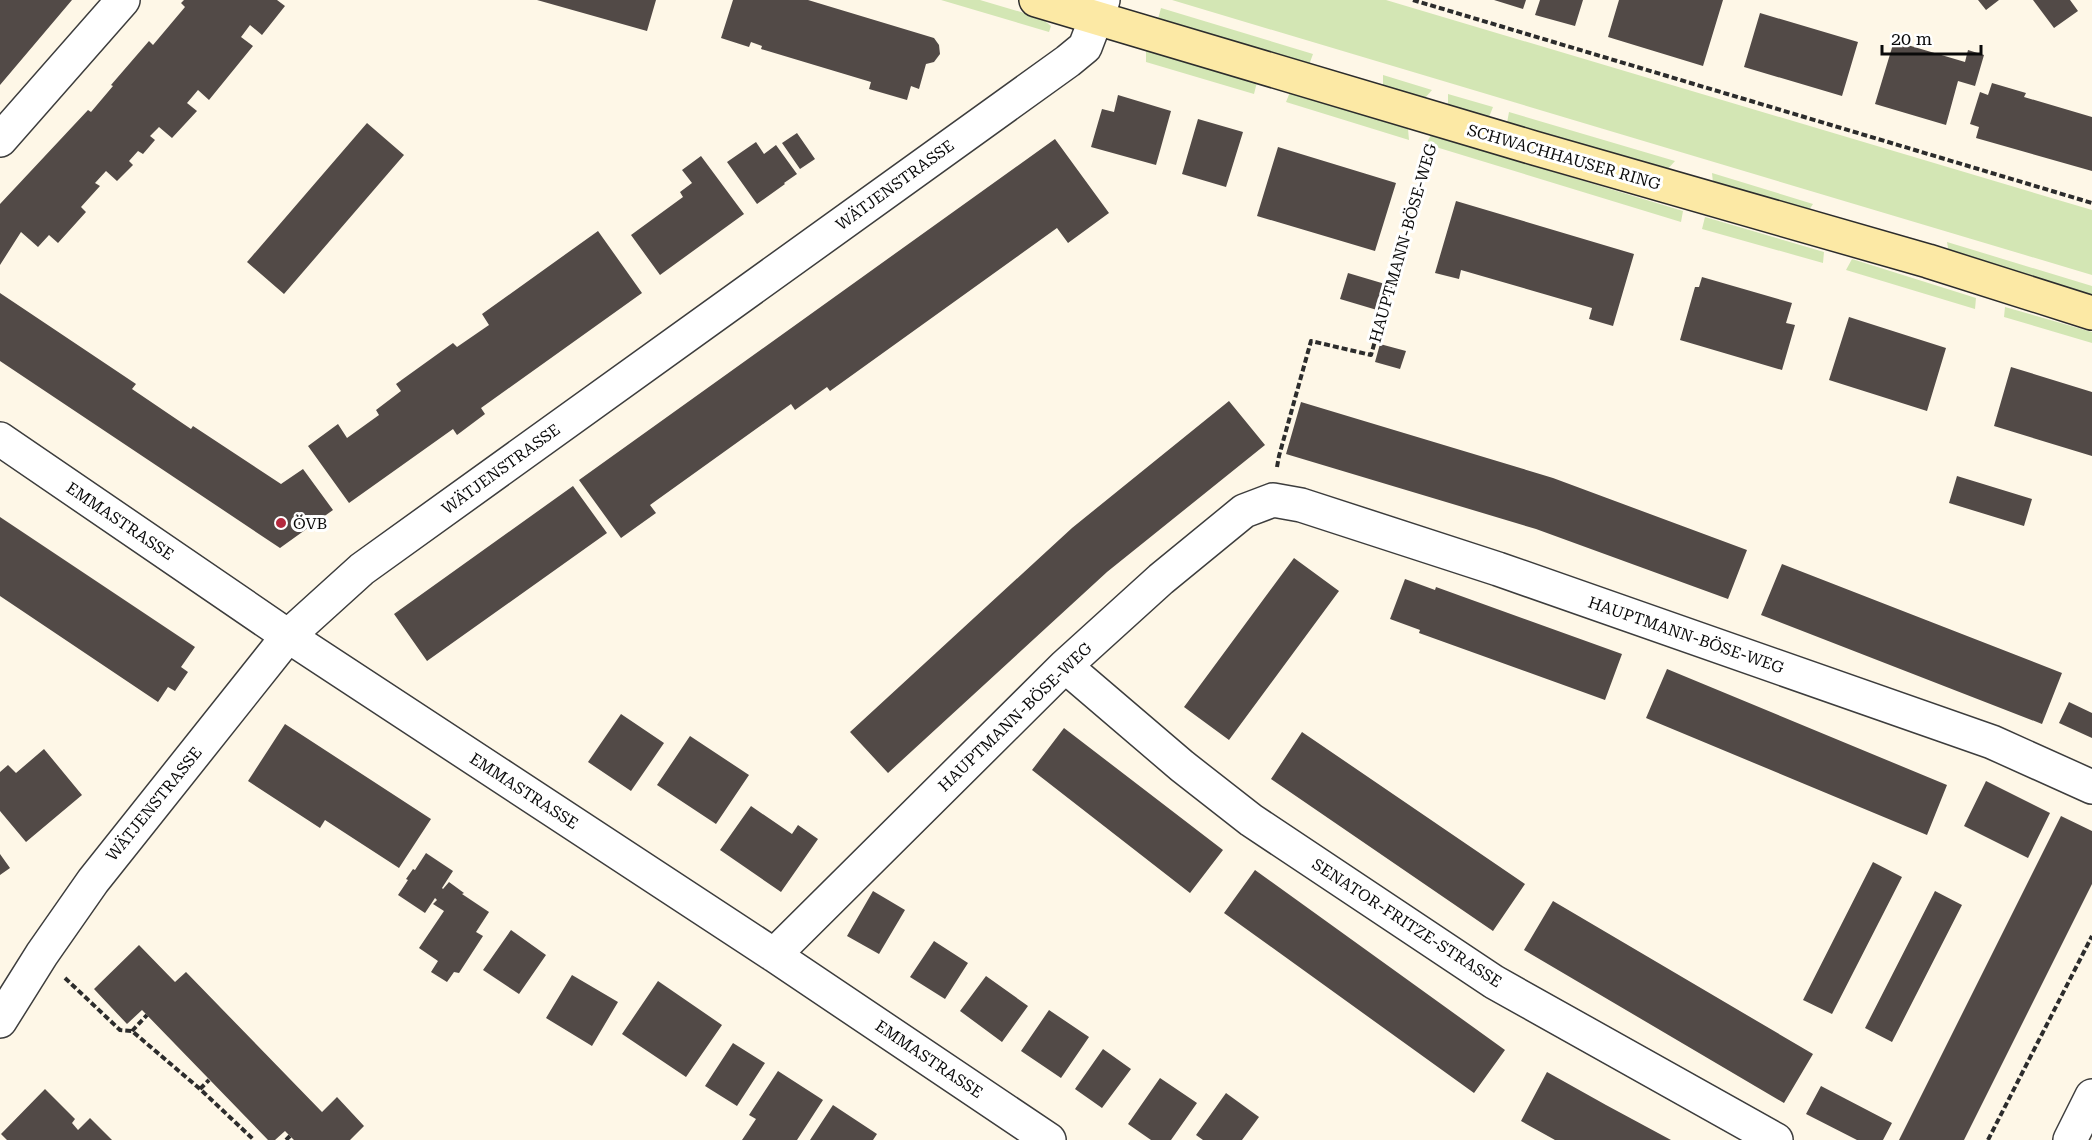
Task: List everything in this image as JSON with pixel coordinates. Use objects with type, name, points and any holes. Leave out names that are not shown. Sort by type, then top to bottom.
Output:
[{"type":"main road","name":"SCHWACHHAUSER RING","points":[[1036,0],[1100,9],[1438,120],[1928,261],[2092,313]]},
{"type":"street","points":[[0,140],[123,0]]},
{"type":"street","name":"WÄTJENSTRASSE","points":[[0,1021],[42,954],[93,882],[288,636],[362,569],[1085,48],[1100,9]]},
{"type":"street","name":"EMMASTRASSE","points":[[0,439],[288,636],[774,955],[1049,1140]]},
{"type":"street","name":"HAUPTMANN-BÖSE-WEG","points":[[774,955],[1065,666],[1161,579],[1244,512],[1273,500],[1301,505],[1498,569],[1992,742],[2092,787]]},
{"type":"street","name":"SENATOR-FRITZE-STRASSE","points":[[1065,666],[1182,766],[1251,820],[1494,982],[1776,1140]]},
{"type":"street","points":[[2070,1140],[2092,1096]]},
{"type":"path","points":[[1413,0],[2092,203]]},
{"type":"path","name":"HAUPTMANN-BÖSE-WEG","points":[[1273,500],[1278,456],[1311,340],[1371,355],[1438,120]]},
{"type":"path","points":[[1988,1140],[2092,936]]},
{"type":"path","points":[[42,954],[120,1030],[132,1031],[200,1089],[254,1140]]},
{"type":"path","points":[[132,1031],[147,1015]]},
{"type":"path","points":[[200,1089],[209,1080]]},
{"type":"path","points":[[286,1140],[290,1136]]},
{"type":"green space","points":[[941,0],[980,0],[1041,18],[1051,26],[1049,32]]},
{"type":"green space","points":[[1172,0],[1386,0],[2092,210],[2092,275]]},
{"type":"green space","points":[[1161,8],[1313,54],[1309,65],[1158,19]]},
{"type":"green space","points":[[1146,49],[1257,82],[1254,94],[1146,62]]},
{"type":"green space","points":[[1383,75],[1432,90],[1425,98],[1383,86]]},
{"type":"green space","points":[[1290,92],[1408,129],[1409,140],[1286,102]]},
{"type":"green space","points":[[1448,94],[1493,107],[1489,117],[1448,106]]},
{"type":"green space","points":[[1509,112],[1675,161],[1666,171],[1507,123]]},
{"type":"green space","points":[[1431,135],[1683,211],[1681,222],[1426,144]]},
{"type":"green space","points":[[1712,173],[1813,204],[1807,213],[1713,183]]},
{"type":"green space","points":[[1705,217],[1824,252],[1823,263],[1702,229]]},
{"type":"green space","points":[[1947,242],[2092,286],[2092,297],[1949,254]]},
{"type":"green space","points":[[1852,259],[1976,298],[1975,309],[1846,270]]},
{"type":"green space","points":[[2005,307],[2092,332],[2092,343],[2004,317]]},
{"type":"building","points":[[0,0],[72,0],[0,85]]},
{"type":"building","points":[[184,0],[277,0],[285,6],[262,35],[250,25],[241,37],[253,46],[209,100],[198,90],[187,103],[197,111],[172,138],[159,127],[150,136],[155,140],[143,154],[138,151],[129,161],[133,165],[117,181],[106,171],[95,183],[100,186],[81,207],[86,212],[58,243],[49,235],[38,247],[21,232],[0,265],[0,204],[88,110],[91,112],[149,41],[153,45],[185,7],[181,3]]},
{"type":"building","points":[[537,0],[656,0],[647,31]]},
{"type":"building","points":[[733,0],[808,0],[934,38],[939,45],[940,54],[934,62],[926,64],[919,89],[911,86],[907,100],[869,89],[871,82],[761,49],[762,46],[751,42],[749,47],[721,38]]},
{"type":"building","points":[[1494,0],[1526,0],[1523,9]]},
{"type":"building","points":[[1540,0],[1583,0],[1575,26],[1535,15]]},
{"type":"building","points":[[1619,0],[1723,0],[1703,66],[1608,37]]},
{"type":"building","points":[[1978,0],[1999,0],[1986,10]]},
{"type":"building","points":[[2033,0],[2070,0],[2078,11],[2054,28]]},
{"type":"building","points":[[1760,13],[1858,42],[1842,96],[1744,67]]},
{"type":"building","points":[[1894,41],[1965,62],[1968,50],[1984,55],[1975,86],[1958,81],[1946,125],[1875,104]]},
{"type":"building","points":[[1992,83],[2026,93],[2024,97],[2092,117],[2092,171],[1976,138],[1979,127],[1970,124],[1980,92],[1988,95]]},
{"type":"building","points":[[1118,95],[1171,111],[1156,165],[1091,147],[1102,109],[1114,112]]},
{"type":"building","points":[[1198,119],[1243,132],[1226,187],[1182,174]]},
{"type":"building","points":[[367,123],[404,155],[284,294],[247,262]]},
{"type":"building","points":[[797,133],[815,159],[800,169],[782,143]]},
{"type":"building","points":[[1055,139],[1109,213],[1068,243],[1057,228],[830,391],[827,387],[795,410],[791,404],[650,505],[656,513],[621,538],[579,480]]},
{"type":"building","points":[[756,142],[764,154],[776,145],[797,174],[757,204],[727,162]]},
{"type":"building","points":[[1278,147],[1396,183],[1375,251],[1257,216]]},
{"type":"building","points":[[701,156],[744,214],[660,275],[631,235],[683,197],[680,192],[692,183],[682,170]]},
{"type":"building","points":[[1456,201],[1634,254],[1613,326],[1589,319],[1592,308],[1461,270],[1459,279],[1435,273]]},
{"type":"building","points":[[598,231],[642,293],[481,408],[485,414],[457,435],[453,429],[349,503],[308,446],[338,424],[347,438],[379,415],[376,410],[401,391],[396,384],[453,343],[457,347],[489,325],[482,314]]},
{"type":"building","points":[[1348,273],[1385,284],[1377,310],[1340,299]]},
{"type":"building","points":[[1702,277],[1792,303],[1786,323],[1795,325],[1782,370],[1680,340],[1695,287],[1699,287]]},
{"type":"building","points":[[0,293],[136,384],[132,389],[191,429],[193,426],[281,484],[303,469],[333,510],[280,548],[0,361]]},
{"type":"building","points":[[1849,317],[1946,348],[1927,411],[1829,380]]},
{"type":"building","points":[[1380,344],[1406,351],[1400,369],[1375,362]]},
{"type":"building","points":[[2011,367],[2092,392],[2092,456],[1994,426]]},
{"type":"building","points":[[1229,401],[1265,445],[1107,572],[888,773],[850,732],[1072,528]]},
{"type":"building","points":[[1301,402],[1553,478],[1747,550],[1728,599],[1536,529],[1286,454]]},
{"type":"building","points":[[1957,476],[2032,499],[2024,526],[1949,503]]},
{"type":"building","points":[[573,486],[607,533],[427,661],[394,614]]},
{"type":"building","points":[[0,517],[195,647],[181,667],[188,672],[175,691],[168,687],[158,702],[0,596]]},
{"type":"building","points":[[1294,558],[1339,591],[1229,740],[1184,707]]},
{"type":"building","points":[[1782,564],[2062,673],[2042,724],[1761,615]]},
{"type":"building","points":[[1405,579],[1435,590],[1436,587],[1622,654],[1605,700],[1419,633],[1420,630],[1390,619]]},
{"type":"building","points":[[1667,669],[1947,785],[1927,835],[1646,718]]},
{"type":"building","points":[[2069,702],[2092,713],[2092,738],[2059,723]]},
{"type":"building","points":[[621,714],[664,743],[631,791],[588,762]]},
{"type":"building","points":[[285,724],[431,819],[399,868],[325,820],[320,828],[248,781]]},
{"type":"building","points":[[1064,728],[1223,850],[1190,893],[1032,770]]},
{"type":"building","points":[[1302,732],[1525,884],[1493,931],[1271,779]]},
{"type":"building","points":[[690,736],[749,775],[716,824],[657,785]]},
{"type":"building","points":[[44,749],[82,795],[26,842],[0,811],[0,772],[8,765],[16,773]]},
{"type":"building","points":[[1986,781],[2050,813],[2028,858],[1964,826]]},
{"type":"building","points":[[751,806],[792,834],[798,825],[818,839],[781,892],[720,850]]},
{"type":"building","points":[[2061,816],[2092,831],[2092,884],[1964,1140],[1899,1140]]},
{"type":"building","points":[[426,853],[453,871],[443,889],[449,882],[489,912],[476,932],[483,936],[459,973],[454,972],[447,982],[431,972],[438,961],[419,948],[444,911],[433,904],[437,900],[435,898],[425,913],[398,895],[408,880],[406,879]]},
{"type":"building","points":[[0,854],[10,868],[0,875]]},
{"type":"building","points":[[1873,862],[1902,877],[1832,1014],[1803,1000]]},
{"type":"building","points":[[1255,870],[1505,1050],[1474,1093],[1224,913]]},
{"type":"building","points":[[873,891],[905,910],[879,954],[847,936]]},
{"type":"building","points":[[1935,891],[1962,905],[1892,1042],[1865,1028]]},
{"type":"building","points":[[1553,901],[1813,1054],[1784,1103],[1524,950]]},
{"type":"building","points":[[511,930],[546,955],[519,994],[483,970]]},
{"type":"building","points":[[934,941],[968,963],[945,999],[910,977]]},
{"type":"building","points":[[139,945],[175,982],[186,972],[322,1112],[337,1097],[364,1126],[350,1140],[294,1140],[285,1131],[275,1140],[268,1140],[142,1010],[127,1024],[94,989]]},
{"type":"building","points":[[572,975],[618,1002],[592,1046],[546,1018]]},
{"type":"building","points":[[986,976],[1028,1006],[1002,1042],[960,1011]]},
{"type":"building","points":[[658,981],[722,1025],[686,1077],[622,1034]]},
{"type":"building","points":[[1049,1010],[1089,1037],[1061,1078],[1021,1051]]},
{"type":"building","points":[[733,1043],[765,1063],[737,1106],[705,1086]]},
{"type":"building","points":[[1103,1049],[1131,1069],[1102,1108],[1075,1089]]},
{"type":"building","points":[[778,1071],[823,1100],[797,1140],[742,1140],[756,1119],[749,1115]]},
{"type":"building","points":[[1547,1072],[1671,1140],[1555,1140],[1521,1121]]},
{"type":"building","points":[[1160,1078],[1197,1103],[1171,1140],[1151,1140],[1128,1124]]},
{"type":"building","points":[[1821,1086],[1892,1123],[1883,1140],[1857,1140],[1806,1114]]},
{"type":"building","points":[[45,1089],[75,1119],[72,1123],[78,1130],[90,1118],[112,1140],[7,1140],[1,1134]]},
{"type":"building","points":[[1226,1093],[1259,1117],[1242,1140],[1203,1140],[1196,1135]]},
{"type":"building","points":[[833,1105],[877,1134],[873,1140],[810,1140]]},
{"type":"place","name":"ÖVB","points":[[281,523]]}]
